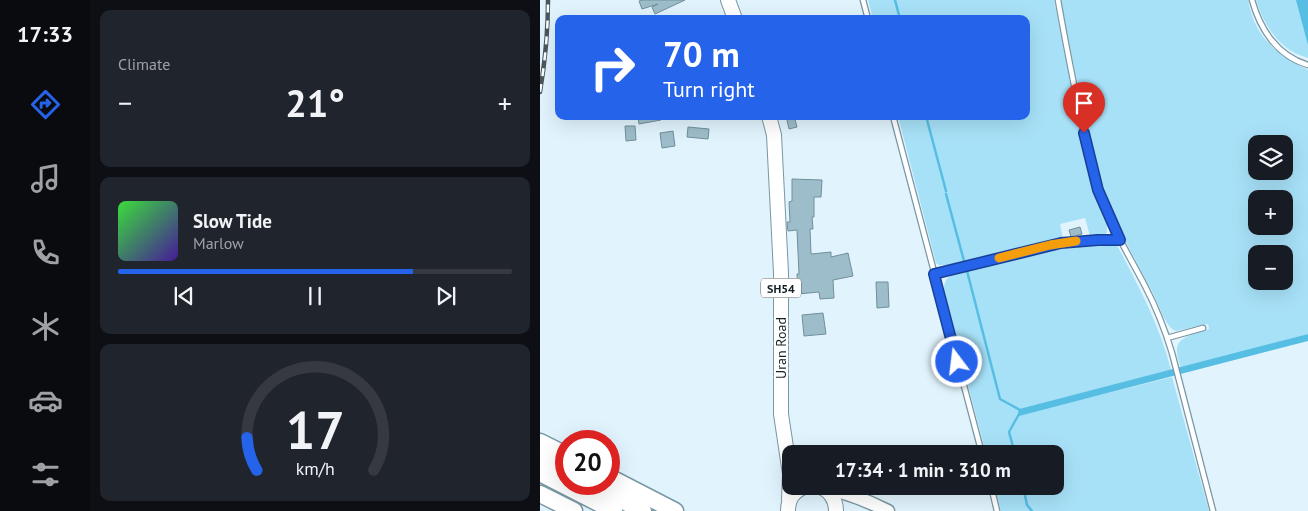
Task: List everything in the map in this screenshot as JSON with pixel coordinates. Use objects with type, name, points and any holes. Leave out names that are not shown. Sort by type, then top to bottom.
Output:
[{"type":"highway","points":[[540,442],[555,450]]},
{"type":"highway","points":[[540,458],[555,466]]},
{"type":"highway","points":[[540,473],[614,511]]},
{"type":"highway","points":[[620,483],[675,511]]},
{"type":"highway","points":[[540,494],[574,511]]},
{"type":"highway","points":[[612,495],[643,511]]},
{"type":"main road","points":[[728,0],[734,15]]},
{"type":"main road","name":"Uran Road","points":[[770,120],[774,135],[781,273],[781,414],[787,445]]},
{"type":"main road","points":[[831,495],[834,499],[836,511]]},
{"type":"street","points":[[854,495],[888,511]]},
{"type":"lane","points":[[863,0],[867,15]]},
{"type":"lane","points":[[1058,0],[1085,142],[1101,200],[1152,300],[1167,338],[1213,511]]},
{"type":"lane","points":[[1252,0],[1263,30],[1272,41],[1292,58],[1308,65]]},
{"type":"lane","points":[[894,120],[980,445]]},
{"type":"lane","points":[[934,274],[1061,243],[1120,240]]},
{"type":"lane","points":[[1167,338],[1203,328]]},
{"type":"lane","points":[[993,495],[997,511]]},
{"type":"shaded area","points":[[868,0],[1054,0],[1085,159],[1093,190],[1107,224],[1107,233],[1100,236],[1090,236],[1085,218],[1060,224],[1063,239],[948,265],[936,263],[899,120],[1030,120],[1030,15],[872,15]]},
{"type":"shaded area","points":[[1061,0],[1248,0],[1255,24],[1266,41],[1293,62],[1308,70],[1308,334],[1181,368],[1177,351],[1180,342],[1188,336],[1209,329],[1208,324],[1176,331],[1169,325],[1114,216],[1103,190],[1092,150]]},
{"type":"shaded area","points":[[1256,0],[1308,0],[1308,58],[1289,50],[1274,36],[1259,10]]},
{"type":"shaded area","points":[[1296,0],[1308,0],[1308,45]]},
{"type":"shaded area","points":[[1106,244],[1118,247],[1155,322],[1171,370],[1019,409],[1018,412],[1020,415],[1172,377],[1209,511],[1001,511],[997,495],[1064,495],[1064,445],[984,445],[945,297],[945,284],[948,278],[954,274],[1066,246]]},
{"type":"shaded area","points":[[1308,334],[1308,341],[1019,416],[1019,409]]},
{"type":"building","points":[[685,0],[655,14],[652,7],[658,4],[642,9],[639,1]]},
{"type":"building","points":[[638,120],[661,120],[639,124]]},
{"type":"building","points":[[787,120],[795,120],[797,127],[789,129]]},
{"type":"building","points":[[625,126],[635,126],[636,140],[626,141]]},
{"type":"building","points":[[688,127],[709,129],[708,139],[687,137]]},
{"type":"building","points":[[673,131],[675,146],[662,148],[660,133]]},
{"type":"building","points":[[792,179],[822,180],[821,197],[814,197],[813,229],[810,229],[811,254],[831,252],[831,257],[848,253],[853,276],[833,280],[834,298],[820,299],[819,292],[798,294],[797,230],[788,231],[787,222],[790,222],[789,202],[792,201]]},
{"type":"building","points":[[1080,227],[1082,234],[1071,237],[1069,230]]},
{"type":"building","points":[[876,282],[888,282],[889,307],[877,308]]},
{"type":"building","points":[[823,313],[826,334],[804,336],[802,315]]},
{"type":"waterway","points":[[895,0],[899,15]]},
{"type":"waterway","points":[[927,120],[946,191]]},
{"type":"waterway","points":[[946,194],[964,261]]},
{"type":"waterway","points":[[967,271],[1000,399],[1020,410]]},
{"type":"waterway","points":[[1013,445],[1009,432],[1022,412]]},
{"type":"waterway","points":[[1025,495],[1027,505],[1032,511]]},
{"type":"railway","points":[[540,92],[546,46],[548,0]]},
{"type":"slow traffic","points":[[999,258],[1050,245],[1076,241]]},
{"type":"route","points":[[957,362],[934,274],[1050,245],[1098,240],[1120,240],[1101,200],[1084,133]]}]
